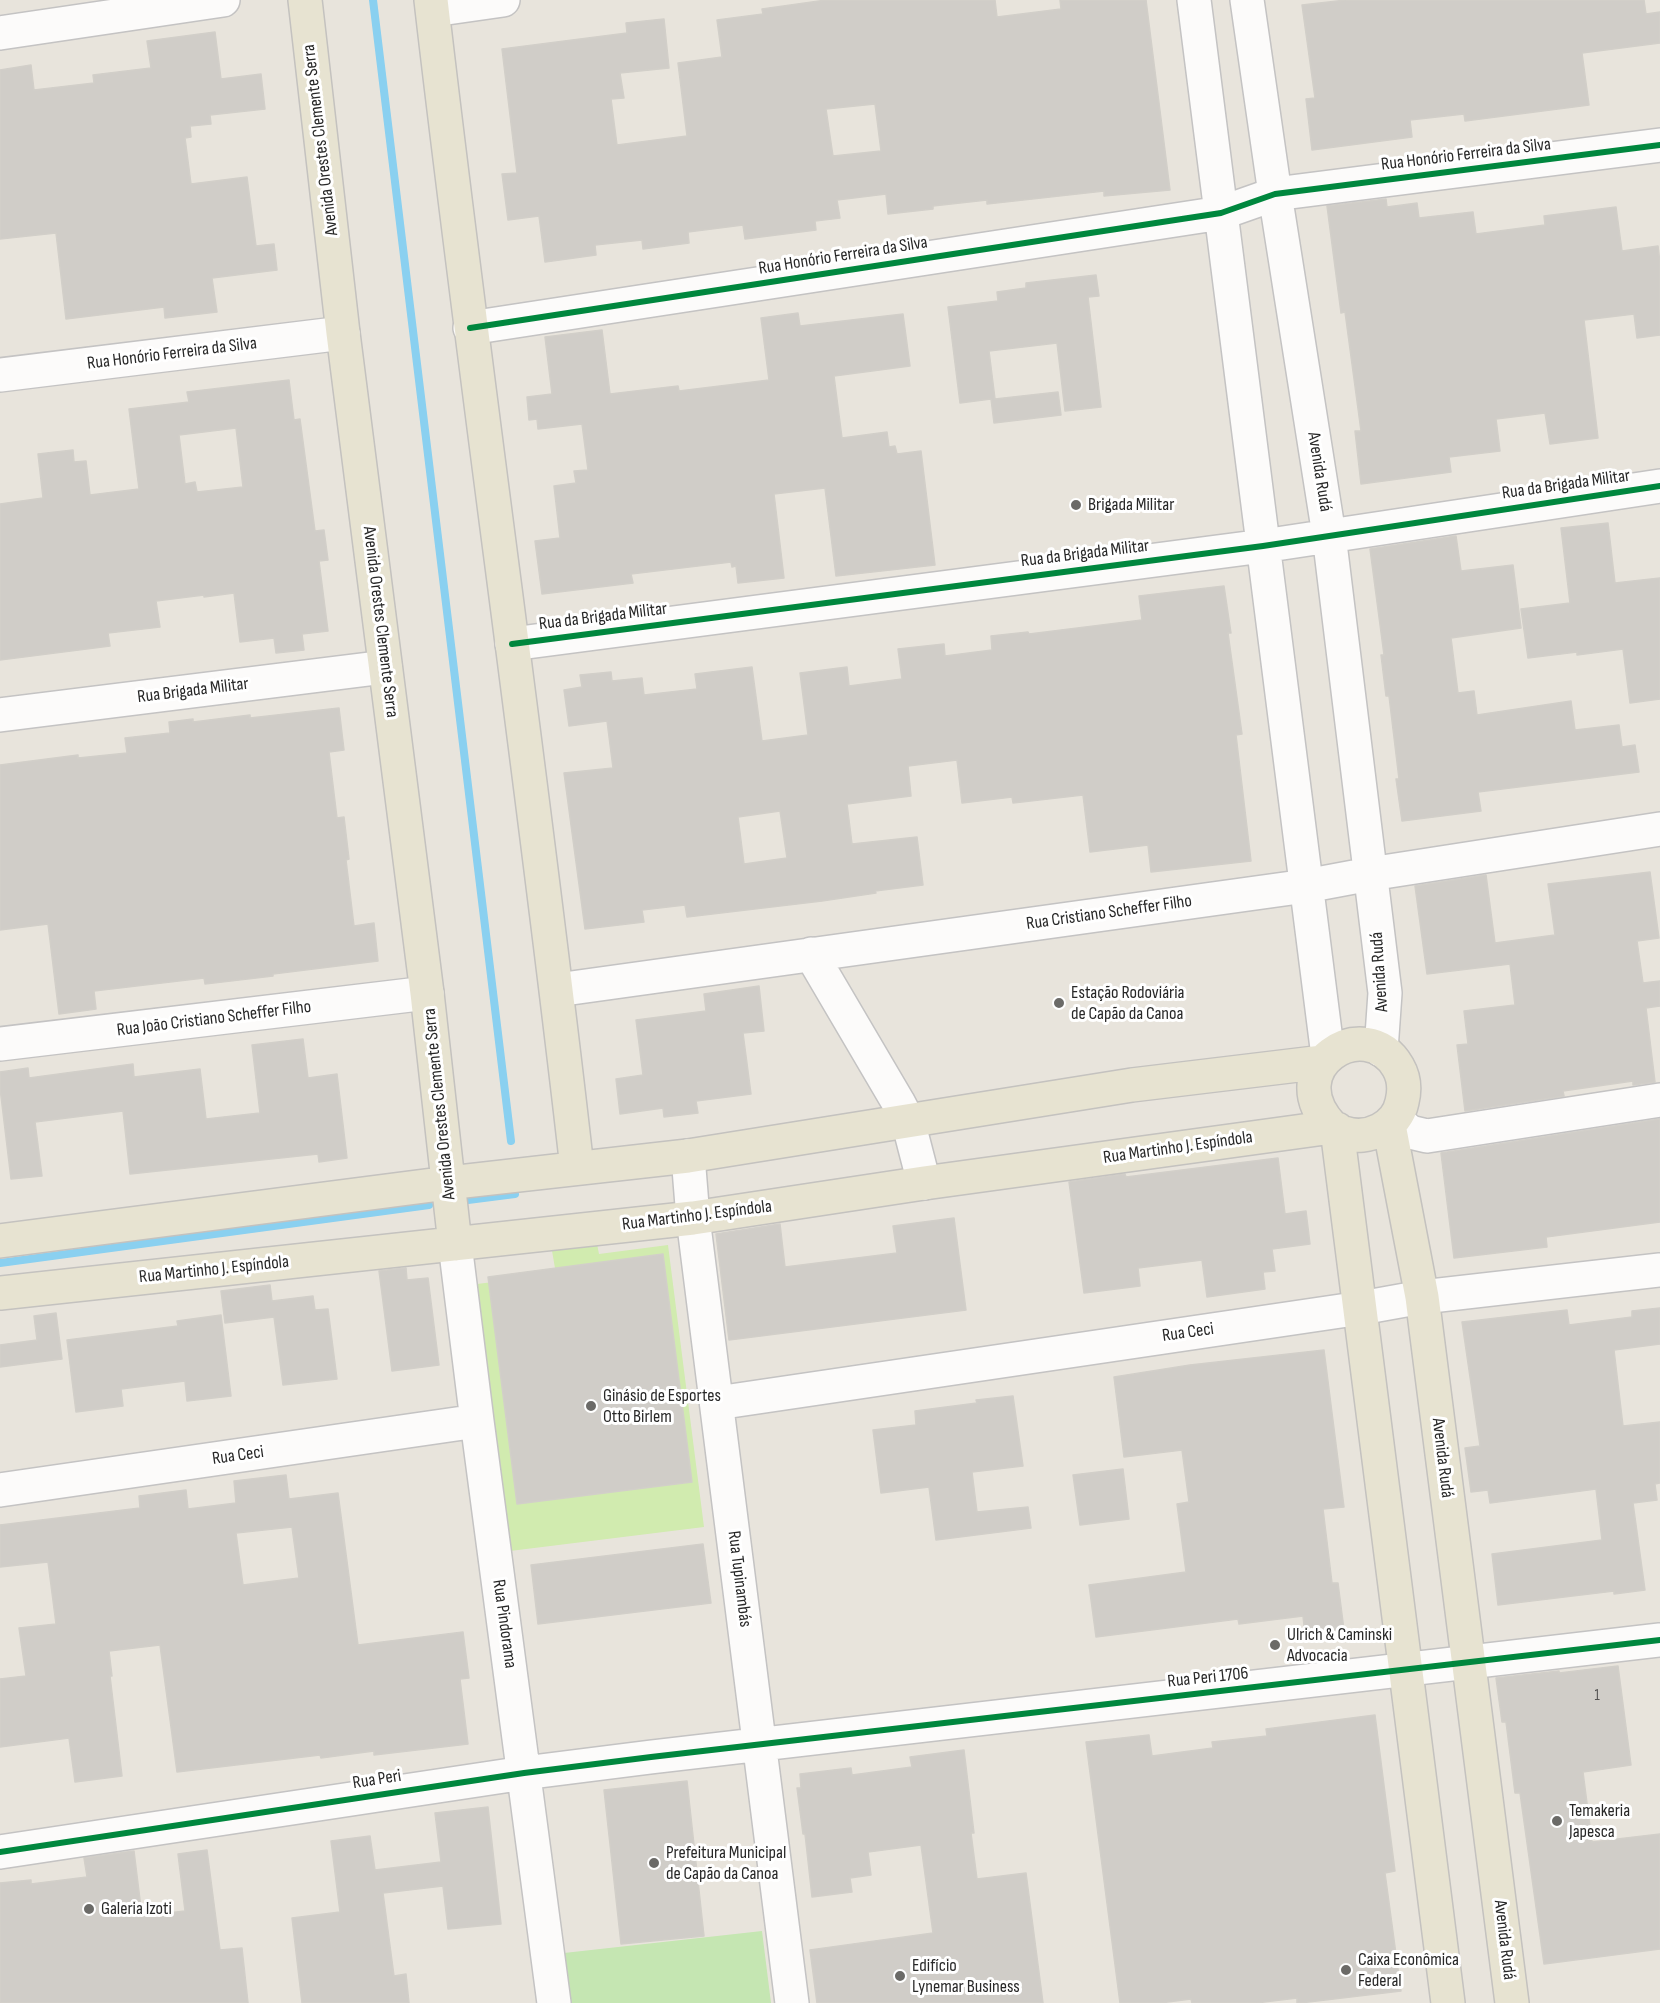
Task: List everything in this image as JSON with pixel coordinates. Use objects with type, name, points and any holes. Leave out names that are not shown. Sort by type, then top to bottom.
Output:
[{"type":"main road","name":"Avenida Orestes Clemente Serra","points":[[305,0],[343,333],[427,993],[455,1244]]},
{"type":"main road","points":[[432,5],[470,328],[557,990],[577,1168]]},
{"type":"main road","points":[[0,1241],[448,1183],[688,1155],[1117,1088],[1325,1059],[1346,1046],[1358,1044],[1381,1050],[1394,1061],[1402,1075],[1405,1091],[1401,1107],[1392,1122]]},
{"type":"main road","points":[[1325,1059],[1317,1072],[1314,1086],[1315,1102],[1322,1115],[1335,1128],[1361,1308],[1448,2003]]},
{"type":"main road","name":"Rua Martinho J. Espíndola","points":[[0,1293],[693,1218],[924,1183],[1335,1128],[1357,1136],[1370,1134],[1392,1122]]},
{"type":"main road","name":"Avenida Rudá","points":[[1392,1122],[1422,1297],[1512,2003]]},
{"type":"main road","points":[[1489,2003],[1497,2003]]},
{"type":"street","points":[[0,33],[223,0]]},
{"type":"street","points":[[432,5],[503,0]]},
{"type":"street","points":[[1194,0],[1306,886],[1325,1059]]},
{"type":"street","name":"Avenida Rudá","points":[[1247,0],[1329,535],[1385,993],[1381,1050]]},
{"type":"street","name":"Rua Honório Ferreira da Silva","points":[[470,328],[1221,213],[1275,194],[1660,145]]},
{"type":"street","name":"Rua Honório Ferreira da Silva","points":[[0,375],[343,333]]},
{"type":"street","name":"Rua da Brigada Militar","points":[[512,644],[1263,546],[1660,486]]},
{"type":"street","name":"Rua Brigada Militar","points":[[0,715],[385,667]]},
{"type":"street","name":"Rua Cristiano Scheffer Filho","points":[[557,990],[1306,886],[1660,829]]},
{"type":"street","points":[[811,954],[908,1121],[924,1183]]},
{"type":"street","name":"Rua João Cristiano Scheffer Filho","points":[[0,1044],[427,993]]},
{"type":"street","points":[[1392,1122],[1410,1132],[1427,1136],[1660,1100]]},
{"type":"street","name":"Rua Tupinambás","points":[[688,1155],[693,1218],[792,2003]]},
{"type":"street","name":"Rua Pindorama","points":[[455,1244],[554,2003]]},
{"type":"street","name":"Rua Ceci","points":[[717,1403],[1361,1308],[1422,1297],[1660,1270]]},
{"type":"street","name":"Rua Ceci","points":[[0,1490],[477,1421]]},
{"type":"street","name":"Rua Peri 1706","points":[[760,1743],[1468,1664],[1660,1640]]},
{"type":"street","name":"Rua Peri","points":[[0,1852],[524,1773],[760,1743]]},
{"type":"green space","name":"Ginásio de Esportes Otto Birlem","points":[[596,1239],[599,1254],[668,1245],[704,1527],[510,1551],[477,1284],[556,1274],[551,1245]]},
{"type":"green space","points":[[762,1931],[771,2003],[571,2003],[564,1953]]},
{"type":"building","points":[[826,0],[995,0],[997,17],[1061,9],[1060,0],[1146,0],[1170,190],[1104,196],[1104,191],[987,204],[987,200],[888,214],[886,194],[837,200],[840,218],[815,221],[816,230],[745,239],[743,225],[688,232],[689,243],[643,249],[642,240],[595,245],[596,255],[545,262],[539,216],[508,220],[502,174],[517,173],[502,49],[627,33],[626,23],[664,19],[669,68],[620,73],[624,98],[611,99],[617,145],[687,136],[678,63],[722,57],[717,20],[763,14],[762,9]],"holes":[[[875,104],[881,151],[833,156],[826,109]]]},
{"type":"building","points":[[1346,0],[1644,0],[1646,14],[1660,12],[1660,43],[1582,53],[1589,105],[1465,121],[1464,114],[1410,120],[1412,137],[1312,150],[1306,99],[1315,98],[1302,5]]},
{"type":"building","points":[[215,32],[221,79],[261,74],[265,109],[210,115],[211,124],[190,126],[191,137],[185,138],[191,184],[247,177],[256,246],[274,244],[277,270],[212,278],[217,312],[165,318],[164,307],[66,319],[56,233],[0,239],[0,70],[31,65],[34,90],[94,83],[93,75],[151,68],[147,41]]},
{"type":"building","points":[[1386,199],[1387,207],[1417,203],[1419,218],[1473,212],[1476,234],[1545,225],[1544,216],[1616,207],[1622,251],[1658,246],[1660,335],[1637,338],[1634,314],[1584,320],[1598,438],[1550,444],[1545,413],[1496,419],[1500,451],[1449,457],[1451,472],[1361,484],[1355,431],[1361,431],[1345,312],[1341,313],[1327,206]]},
{"type":"building","points":[[1096,275],[1099,296],[1088,297],[1101,407],[1065,411],[1057,343],[989,351],[995,399],[1058,392],[1061,415],[994,423],[991,399],[960,403],[948,307],[998,301],[997,292],[1026,288],[1026,283]]},
{"type":"building","points":[[798,313],[800,326],[903,314],[910,366],[834,376],[842,438],[887,432],[889,447],[895,446],[897,454],[921,451],[935,565],[836,576],[825,488],[774,494],[784,578],[738,583],[736,566],[732,567],[731,562],[631,574],[633,583],[542,594],[535,541],[560,538],[554,486],[576,483],[574,471],[588,470],[582,424],[538,429],[537,419],[529,420],[527,397],[552,394],[545,337],[602,330],[610,394],[678,386],[679,391],[769,380],[761,318]]},
{"type":"building","points":[[289,380],[294,420],[300,419],[315,531],[324,530],[328,560],[319,561],[328,631],[302,634],[304,650],[276,653],[274,638],[240,642],[234,593],[204,597],[204,595],[156,601],[160,627],[108,633],[110,646],[0,660],[0,504],[43,498],[38,454],[73,450],[74,462],[86,461],[90,495],[139,489],[129,409],[189,402],[187,392]],"holes":[[[236,428],[243,487],[197,492],[195,482],[185,484],[179,435]]]},
{"type":"building","points":[[1608,523],[1615,583],[1660,578],[1660,699],[1630,703],[1623,649],[1528,658],[1521,609],[1570,603],[1561,528]]},
{"type":"building","points":[[1456,536],[1461,571],[1513,565],[1521,628],[1451,638],[1458,693],[1474,691],[1477,715],[1571,701],[1575,730],[1619,725],[1622,747],[1635,745],[1639,772],[1478,792],[1481,811],[1402,821],[1396,779],[1399,779],[1389,696],[1386,696],[1381,655],[1384,655],[1370,549]]},
{"type":"building","points":[[1224,586],[1242,734],[1236,735],[1251,861],[1151,872],[1148,845],[1090,852],[1083,795],[1013,803],[1012,797],[962,803],[957,760],[908,766],[911,796],[847,804],[852,844],[917,837],[923,885],[822,901],[687,917],[685,905],[642,910],[644,922],[585,929],[564,773],[613,768],[607,721],[569,726],[564,690],[582,687],[580,675],[611,672],[612,681],[642,678],[644,695],[697,689],[695,674],[752,667],[762,741],[808,735],[800,673],[847,667],[849,686],[902,679],[898,649],[944,644],[945,656],[992,650],[991,636],[1028,632],[1029,634],[1142,620],[1139,596]],"holes":[[[780,811],[787,858],[744,864],[738,817]]]},
{"type":"building","points":[[339,708],[344,750],[329,752],[337,818],[344,817],[349,859],[346,860],[354,926],[374,923],[378,961],[205,984],[204,978],[94,991],[96,1009],[59,1014],[48,924],[0,930],[0,765],[78,755],[78,758],[127,753],[125,738],[170,733],[169,722],[193,719],[193,722],[250,715],[250,718]]},
{"type":"building","points":[[1650,872],[1659,938],[1637,941],[1643,983],[1660,981],[1660,1006],[1646,1008],[1655,1082],[1633,1085],[1633,1081],[1563,1091],[1564,1096],[1465,1111],[1457,1045],[1468,1044],[1464,1011],[1515,1005],[1510,964],[1427,974],[1415,886],[1486,875],[1495,943],[1555,935],[1548,884]]},
{"type":"building","points":[[759,986],[764,1031],[743,1033],[751,1094],[696,1101],[698,1113],[664,1117],[663,1108],[620,1114],[616,1079],[643,1075],[636,1020],[706,1011],[704,994]]},
{"type":"building","points":[[303,1039],[308,1078],[337,1074],[347,1158],[319,1162],[318,1154],[130,1174],[123,1111],[35,1122],[42,1176],[11,1179],[0,1072],[28,1068],[29,1078],[133,1064],[134,1077],[200,1069],[206,1119],[260,1113],[252,1045]]},
{"type":"building","points":[[1660,1119],[1660,1222],[1546,1237],[1547,1247],[1454,1258],[1441,1153]]},
{"type":"building","points":[[1278,1158],[1285,1214],[1306,1211],[1310,1244],[1272,1249],[1275,1271],[1263,1272],[1265,1289],[1207,1297],[1202,1260],[1138,1268],[1140,1286],[1084,1293],[1069,1182]]},
{"type":"building","points":[[954,1218],[966,1310],[729,1340],[716,1234],[780,1224],[785,1267],[897,1253],[893,1226]]},
{"type":"building","name":"Ginásio de Esportes Otto Birlem","points":[[663,1254],[692,1482],[517,1504],[488,1277]]},
{"type":"building","points":[[406,1268],[407,1280],[428,1278],[439,1365],[392,1371],[379,1271]]},
{"type":"building","points":[[270,1285],[272,1301],[313,1296],[315,1310],[328,1309],[337,1379],[283,1385],[274,1317],[225,1323],[221,1291]]},
{"type":"building","points":[[1660,1308],[1660,1344],[1614,1350],[1623,1426],[1660,1422],[1660,1483],[1655,1484],[1657,1500],[1633,1503],[1645,1590],[1614,1594],[1614,1591],[1498,1605],[1492,1554],[1602,1540],[1596,1489],[1490,1503],[1488,1490],[1471,1492],[1465,1448],[1480,1446],[1462,1322],[1567,1310],[1569,1325],[1632,1317],[1632,1311]]},
{"type":"building","points":[[56,1313],[62,1359],[0,1367],[0,1345],[37,1340],[34,1316]]},
{"type":"building","points":[[221,1315],[231,1396],[187,1401],[185,1381],[121,1389],[123,1406],[76,1412],[67,1340],[178,1326],[177,1321]]},
{"type":"building","points":[[1324,1350],[1344,1507],[1323,1509],[1332,1583],[1338,1583],[1344,1630],[1305,1635],[1303,1616],[1239,1624],[1238,1619],[1096,1637],[1089,1585],[1186,1572],[1177,1504],[1189,1502],[1182,1450],[1124,1457],[1114,1377],[1190,1365]]},
{"type":"building","points":[[1013,1396],[1023,1466],[972,1472],[977,1512],[1028,1507],[1031,1528],[936,1540],[929,1487],[881,1493],[873,1430],[916,1425],[915,1411]]},
{"type":"building","points":[[1123,1469],[1129,1519],[1080,1525],[1073,1475]]},
{"type":"building","points":[[286,1475],[289,1499],[338,1493],[358,1645],[463,1632],[469,1678],[460,1679],[468,1744],[374,1755],[374,1751],[321,1758],[320,1755],[177,1772],[160,1645],[109,1651],[122,1776],[75,1782],[69,1738],[0,1747],[0,1679],[26,1676],[19,1628],[56,1624],[48,1562],[0,1567],[0,1525],[140,1508],[139,1496],[186,1490],[188,1509],[236,1503],[234,1481]],"holes":[[[292,1527],[299,1578],[243,1585],[236,1533]]]},
{"type":"building","points":[[703,1544],[711,1603],[538,1624],[531,1565]]},
{"type":"building","points":[[1618,1666],[1631,1765],[1583,1772],[1592,1842],[1660,1834],[1660,1949],[1544,1964],[1520,1793],[1515,1793],[1506,1722],[1502,1722],[1496,1678]]},
{"type":"building","points":[[1375,1715],[1395,1871],[1385,1873],[1401,1991],[1300,2003],[1297,2003],[1297,1998],[1256,2003],[1192,2003],[1191,1999],[1160,2003],[1120,2003],[1086,1742],[1149,1735],[1152,1756],[1213,1748],[1212,1742],[1267,1736],[1266,1729]]},
{"type":"building","points":[[964,1750],[977,1879],[1026,1873],[1043,2003],[817,2003],[810,1950],[933,1933],[921,1845],[868,1852],[871,1875],[850,1878],[852,1892],[812,1897],[797,1788],[801,1788],[800,1774],[851,1768],[852,1775],[912,1767],[910,1757]]},
{"type":"building","name":"Prefeitura Municipal de Capão da Canoa","points":[[687,1781],[704,1936],[621,1944],[604,1790]]},
{"type":"building","points":[[488,1807],[501,1924],[448,1929],[443,1886],[383,1893],[394,1976],[406,1974],[409,2003],[302,2003],[292,1918],[340,1912],[331,1841],[370,1836],[375,1870],[441,1862],[435,1813]]},
{"type":"building","points":[[207,1850],[220,1950],[242,1948],[248,2003],[0,2003],[0,1883],[31,1880],[31,1884],[87,1877],[84,1858],[134,1851],[142,1916],[185,1911],[178,1854]]},
{"type":"waterway","points":[[373,0],[511,1141]]},
{"type":"waterway","points":[[468,1200],[515,1194]]},
{"type":"waterway","points":[[0,1263],[429,1205]]},
{"type":"cycle path","points":[[470,328],[1221,213],[1275,194],[1660,145]]},
{"type":"cycle path","points":[[512,644],[1263,546],[1660,486]]},
{"type":"cycle path","points":[[0,1852],[524,1773],[1660,1640]]},
{"type":"place","name":"Brigada Militar","points":[[1076,505]]},
{"type":"place","name":"Estação Rodoviária de Capão da Canoa","points":[[1059,1003]]},
{"type":"place","name":"Ginásio de Esportes Otto Birlem","points":[[591,1406]]},
{"type":"place","name":"Ulrich & Caminski Advocacia","points":[[1275,1645]]},
{"type":"place","name":"Temakeria Japesca","points":[[1557,1821]]},
{"type":"place","name":"Prefeitura Municipal de Capão da Canoa","points":[[654,1863]]},
{"type":"place","name":"Galeria Izoti","points":[[89,1909]]},
{"type":"place","name":"Caixa Econômica Federal","points":[[1346,1970]]},
{"type":"place","name":"Edifício Lynemar Business","points":[[900,1976]]}]
